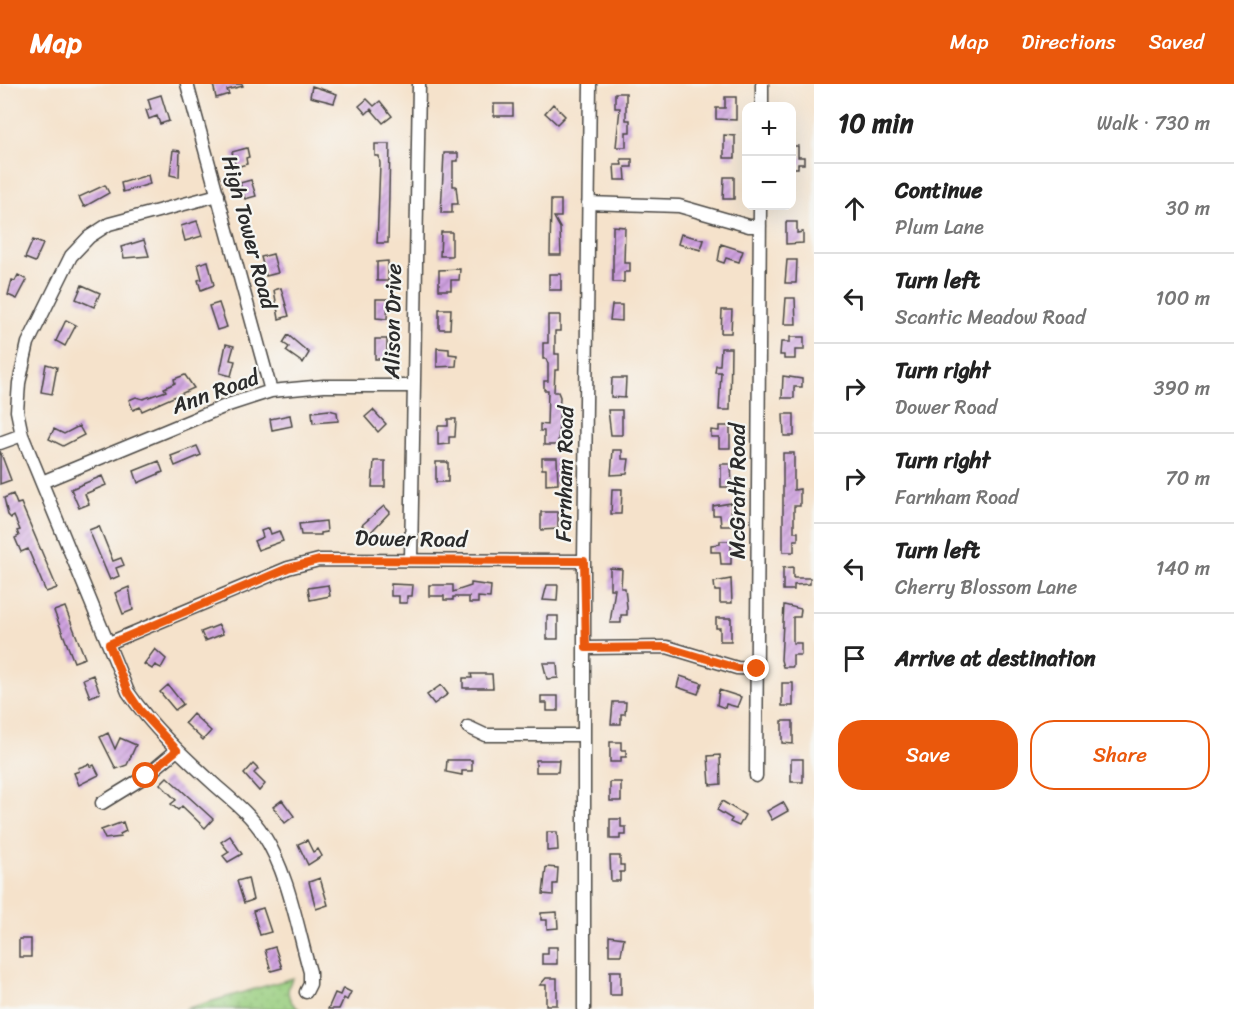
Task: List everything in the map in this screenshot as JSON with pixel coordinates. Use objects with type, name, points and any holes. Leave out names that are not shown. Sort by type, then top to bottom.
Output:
[{"type":"street","name":"High Tower Road","points":[[187,84],[271,391]]},
{"type":"street","name":"Alison Drive","points":[[411,560],[418,84]]},
{"type":"street","name":"Farnham Road","points":[[584,1009],[586,648],[584,561],[590,84]]},
{"type":"street","points":[[762,84],[762,102]]},
{"type":"street","points":[[218,195],[109,224],[89,237],[71,256],[28,343],[19,383],[17,411],[22,435],[128,692],[140,710],[177,750],[247,814],[262,832],[275,855],[310,972],[310,984],[306,992]]},
{"type":"street","points":[[588,203],[679,206],[749,226],[760,226]]},
{"type":"street","name":"McGrath Road","points":[[756,776],[760,210]]},
{"type":"street","name":"Ann Road","points":[[42,482],[228,405],[271,391],[324,386],[412,386]]},
{"type":"street","points":[[0,443],[22,435]]},
{"type":"street","name":"Dower Road","points":[[109,644],[288,568],[319,560],[344,558],[584,561]]},
{"type":"street","points":[[586,648],[666,647],[737,668],[757,669]]},
{"type":"street","points":[[468,727],[485,735],[584,735]]},
{"type":"street","points":[[102,803],[146,776],[177,750]]},
{"type":"green space","points":[[293,978],[288,995],[299,1009],[185,1009]]},
{"type":"building","points":[[213,84],[242,84],[243,86],[227,90],[229,94],[216,98]]},
{"type":"building","points":[[312,86],[337,94],[334,103],[310,97]]},
{"type":"building","points":[[615,93],[626,93],[626,120],[630,120],[630,132],[626,132],[626,147],[616,147],[620,108],[615,108]]},
{"type":"building","points":[[161,95],[169,121],[160,124],[157,116],[149,119],[146,110],[151,109],[148,99]]},
{"type":"building","points":[[725,97],[736,97],[736,120],[716,119],[716,108],[725,108]]},
{"type":"building","points":[[367,99],[374,106],[380,101],[392,116],[383,123],[371,109],[366,114],[359,106]]},
{"type":"building","points":[[494,104],[513,104],[513,116],[494,116]]},
{"type":"building","points":[[553,104],[565,116],[557,124],[545,113]]},
{"type":"building","points":[[724,135],[735,136],[735,158],[724,158]]},
{"type":"building","points":[[375,144],[390,144],[388,243],[377,243],[380,164],[379,156],[375,156]]},
{"type":"building","points":[[796,146],[798,146],[798,157],[804,157],[804,164],[798,164],[796,168]]},
{"type":"building","points":[[247,148],[249,157],[246,158],[247,164],[236,167],[232,152]]},
{"type":"building","points":[[173,150],[180,151],[179,177],[170,175]]},
{"type":"building","points":[[444,153],[458,153],[458,161],[453,161],[453,186],[456,186],[458,204],[452,204],[452,213],[441,213]]},
{"type":"building","points":[[621,159],[632,159],[632,167],[625,167],[626,180],[615,180],[614,165],[622,165]]},
{"type":"building","points":[[148,175],[150,184],[123,192],[121,183]]},
{"type":"building","points":[[724,177],[734,177],[734,199],[723,199]]},
{"type":"building","points":[[251,180],[256,196],[245,199],[240,183]]},
{"type":"building","points":[[105,185],[109,193],[84,207],[79,197]]},
{"type":"building","points":[[551,200],[561,200],[561,217],[554,217],[560,228],[561,255],[550,255]]},
{"type":"building","points":[[197,221],[202,236],[185,241],[181,226]]},
{"type":"building","points":[[786,222],[797,222],[797,233],[803,232],[803,243],[786,244]]},
{"type":"building","points":[[613,226],[625,227],[624,263],[630,263],[630,272],[624,272],[624,282],[613,282]]},
{"type":"building","points":[[441,232],[452,232],[452,256],[440,256]]},
{"type":"building","points":[[681,234],[704,240],[701,250],[678,244]]},
{"type":"building","points":[[33,240],[43,244],[35,262],[25,258]]},
{"type":"building","points":[[144,240],[149,256],[124,258],[121,247]]},
{"type":"building","points":[[721,244],[743,251],[739,262],[726,258],[724,263],[718,261]]},
{"type":"building","points":[[273,254],[278,273],[266,276],[261,257]]},
{"type":"building","points":[[787,260],[797,260],[796,283],[785,283]]},
{"type":"building","points":[[208,261],[214,285],[201,290],[198,280],[202,279],[198,264]]},
{"type":"building","points":[[388,261],[388,281],[377,281],[377,262]]},
{"type":"building","points":[[460,269],[459,280],[451,280],[451,290],[439,290],[439,270]]},
{"type":"building","points":[[549,274],[561,274],[561,290],[549,290]]},
{"type":"building","points":[[18,275],[27,280],[17,299],[8,295],[12,280],[15,281]]},
{"type":"building","points":[[82,285],[100,293],[94,307],[76,299]]},
{"type":"building","points":[[281,288],[289,316],[279,319],[274,290]]},
{"type":"building","points":[[786,298],[795,298],[796,324],[784,324]]},
{"type":"building","points":[[376,299],[388,299],[387,319],[376,318]]},
{"type":"building","points":[[219,303],[227,327],[217,330],[209,306]]},
{"type":"building","points":[[612,305],[622,305],[622,321],[610,320]]},
{"type":"building","points":[[439,309],[451,309],[450,329],[439,329]]},
{"type":"building","points":[[722,310],[732,310],[731,333],[721,333]]},
{"type":"building","points":[[548,315],[560,315],[560,331],[555,331],[555,354],[559,354],[559,370],[555,370],[554,392],[558,392],[560,397],[558,445],[544,445],[544,431],[540,431],[540,424],[547,425],[548,390],[544,390],[544,381],[548,381],[548,364],[546,359],[543,359],[543,343],[548,343]]},
{"type":"building","points":[[66,320],[76,325],[65,346],[56,341]]},
{"type":"building","points":[[288,335],[309,353],[303,363],[286,351],[289,347],[283,343]]},
{"type":"building","points":[[790,337],[804,337],[804,350],[795,350],[795,359],[784,359],[784,355],[780,355],[781,342],[790,342]]},
{"type":"building","points":[[375,339],[387,339],[387,359],[375,359]]},
{"type":"building","points":[[226,344],[234,346],[230,360],[235,361],[231,376],[220,373]]},
{"type":"building","points":[[437,348],[449,349],[449,354],[457,355],[456,366],[437,367]]},
{"type":"building","points":[[721,348],[731,348],[730,410],[719,410],[721,372],[715,372],[716,365],[720,365]]},
{"type":"building","points":[[46,364],[57,367],[52,394],[41,392]]},
{"type":"building","points":[[185,375],[194,388],[142,411],[140,407],[133,410],[129,400],[136,397],[143,399],[166,391],[164,388],[175,383],[174,379]]},
{"type":"building","points":[[783,376],[802,379],[802,387],[794,387],[794,398],[782,398]]},
{"type":"building","points":[[612,378],[626,378],[625,398],[611,397]]},
{"type":"building","points":[[329,410],[337,412],[338,421],[313,423],[312,412]]},
{"type":"building","points":[[373,410],[386,424],[378,432],[365,417]]},
{"type":"building","points":[[608,410],[622,410],[622,435],[611,435]]},
{"type":"building","points":[[783,414],[794,414],[794,436],[784,436]]},
{"type":"building","points":[[290,415],[292,426],[272,430],[270,419]]},
{"type":"building","points":[[448,419],[456,419],[455,437],[449,437],[449,444],[438,445],[438,426],[448,426]]},
{"type":"building","points":[[79,426],[84,435],[63,446],[49,439],[54,429],[64,434]]},
{"type":"building","points":[[719,426],[730,426],[730,448],[719,448],[719,437],[711,437],[711,430],[719,431]]},
{"type":"building","points":[[197,446],[201,455],[175,466],[171,456]]},
{"type":"building","points":[[613,450],[622,450],[622,459],[629,459],[627,474],[611,475]]},
{"type":"building","points":[[0,451],[11,480],[0,484]]},
{"type":"building","points":[[783,453],[794,453],[794,490],[800,489],[800,506],[794,506],[794,532],[798,532],[798,540],[794,540],[794,552],[783,552]]},
{"type":"building","points":[[542,458],[557,458],[558,484],[546,485],[546,469],[542,469]]},
{"type":"building","points":[[159,461],[163,472],[138,483],[134,471]]},
{"type":"building","points":[[374,461],[385,461],[385,487],[372,487]]},
{"type":"building","points":[[436,462],[448,462],[448,482],[436,482]]},
{"type":"building","points":[[721,464],[731,464],[732,487],[721,487]]},
{"type":"building","points":[[102,476],[106,485],[85,494],[89,504],[79,508],[71,489]]},
{"type":"building","points":[[612,489],[622,489],[621,514],[611,514]]},
{"type":"building","points":[[13,494],[17,504],[21,503],[57,588],[46,592],[28,549],[21,552],[15,538],[19,536],[17,531],[20,530],[14,516],[11,518],[8,515],[4,498]]},
{"type":"building","points":[[731,503],[732,526],[721,526],[720,515],[713,515],[713,506]]},
{"type":"building","points":[[384,506],[390,512],[370,533],[362,525]]},
{"type":"building","points":[[541,512],[558,512],[558,529],[541,530]]},
{"type":"building","points":[[326,521],[327,532],[321,535],[301,535],[299,524]]},
{"type":"building","points":[[99,526],[113,561],[121,558],[124,565],[116,568],[119,576],[110,580],[89,530]]},
{"type":"building","points":[[269,528],[271,534],[279,531],[283,541],[258,550],[254,541],[263,537],[261,531]]},
{"type":"building","points":[[720,541],[731,541],[731,564],[721,564],[720,552],[711,552],[711,545],[720,544]]},
{"type":"building","points":[[793,567],[793,578],[810,578],[810,584],[794,585],[794,590],[783,590],[783,568]]},
{"type":"building","points":[[610,568],[622,569],[621,588],[625,588],[627,615],[621,615],[621,623],[610,623],[615,589],[610,589]]},
{"type":"building","points":[[731,579],[732,603],[720,603],[720,591],[715,591],[714,582]]},
{"type":"building","points":[[471,583],[491,586],[490,598],[478,597],[478,603],[469,603],[469,597],[453,597],[453,600],[444,600],[444,596],[429,596],[429,585],[453,585],[453,592],[471,586]]},
{"type":"building","points":[[391,584],[413,585],[412,596],[407,596],[407,603],[399,603],[399,596],[391,596]]},
{"type":"building","points":[[328,585],[330,596],[310,600],[308,588]]},
{"type":"building","points":[[547,585],[558,585],[557,601],[543,600]]},
{"type":"building","points":[[129,587],[133,610],[123,614],[115,593]]},
{"type":"building","points":[[784,605],[801,609],[800,617],[793,617],[793,643],[801,643],[801,655],[793,655],[793,667],[783,667],[781,660]]},
{"type":"building","points":[[65,607],[85,658],[74,662],[54,611]]},
{"type":"building","points":[[547,616],[558,616],[558,639],[547,639]]},
{"type":"building","points":[[716,618],[731,618],[731,641],[720,641],[720,628],[716,628]]},
{"type":"building","points":[[219,625],[223,634],[205,641],[201,632]]},
{"type":"building","points":[[155,649],[166,659],[161,668],[155,665],[152,669],[144,664]]},
{"type":"building","points":[[543,663],[557,663],[558,678],[547,679]]},
{"type":"building","points":[[471,674],[492,674],[493,688],[463,688],[463,678],[472,678]]},
{"type":"building","points":[[93,675],[100,693],[90,697],[83,679]]},
{"type":"building","points":[[680,676],[702,683],[698,694],[677,687]]},
{"type":"building","points":[[782,683],[793,683],[793,706],[782,706]]},
{"type":"building","points":[[168,685],[183,704],[175,710],[160,692]]},
{"type":"building","points":[[441,685],[448,694],[434,704],[427,695]]},
{"type":"building","points":[[719,690],[741,697],[737,707],[726,704],[725,708],[717,705]]},
{"type":"building","points":[[541,696],[558,696],[558,711],[547,711],[547,703],[541,703]]},
{"type":"building","points":[[613,702],[626,702],[625,714],[621,714],[621,724],[611,724]]},
{"type":"building","points":[[193,714],[211,731],[203,740],[185,723]]},
{"type":"building","points":[[782,721],[793,721],[793,744],[782,743]]},
{"type":"building","points":[[108,733],[115,749],[120,738],[136,745],[127,765],[116,769],[100,737]]},
{"type":"building","points":[[610,742],[621,742],[621,750],[626,750],[626,757],[621,757],[621,762],[610,762]]},
{"type":"building","points":[[720,755],[721,784],[710,785],[708,756]]},
{"type":"building","points":[[791,759],[803,759],[803,782],[791,782]]},
{"type":"building","points":[[447,760],[472,760],[472,771],[462,771],[462,775],[446,772]]},
{"type":"building","points":[[536,760],[559,760],[558,772],[536,772]]},
{"type":"building","points":[[89,764],[90,767],[94,765],[99,775],[79,785],[74,773],[79,771],[78,768]]},
{"type":"building","points":[[253,764],[258,769],[254,773],[265,784],[259,791],[244,774]]},
{"type":"building","points":[[167,777],[213,819],[205,828],[182,806],[178,810],[171,804],[176,800],[160,784]]},
{"type":"building","points":[[610,782],[621,782],[621,801],[610,801]]},
{"type":"building","points":[[282,800],[294,816],[285,823],[273,807]]},
{"type":"building","points":[[722,801],[745,815],[739,826],[730,822],[732,819],[717,810]]},
{"type":"building","points":[[783,802],[788,811],[772,820],[767,811]]},
{"type":"building","points":[[610,819],[621,819],[621,827],[626,827],[626,835],[620,835],[620,839],[610,839]]},
{"type":"building","points":[[123,822],[126,831],[120,834],[121,837],[105,839],[101,830]]},
{"type":"building","points":[[547,832],[557,832],[558,850],[547,851]]},
{"type":"building","points":[[230,836],[242,854],[228,862],[223,856],[229,852],[221,842]]},
{"type":"building","points":[[307,840],[313,852],[318,849],[322,856],[308,865],[298,844]]},
{"type":"building","points":[[610,856],[620,856],[620,865],[624,865],[624,872],[620,872],[620,881],[611,881]]},
{"type":"building","points":[[546,867],[558,868],[557,884],[553,884],[553,895],[543,894]]},
{"type":"building","points":[[248,878],[253,900],[244,903],[237,881]]},
{"type":"building","points":[[320,878],[328,905],[316,909],[309,882]]},
{"type":"building","points":[[263,908],[271,932],[260,935],[253,911]]},
{"type":"building","points":[[557,912],[558,928],[547,929],[547,920],[541,920],[541,913]]},
{"type":"building","points":[[609,936],[624,938],[621,955],[609,955]]},
{"type":"building","points":[[19,939],[31,939],[31,957],[19,957]]},
{"type":"building","points":[[275,947],[282,968],[271,971],[265,950]]},
{"type":"building","points":[[548,947],[557,947],[557,964],[542,964],[542,954],[548,954]]},
{"type":"building","points":[[610,971],[621,971],[621,995],[610,995]]},
{"type":"building","points":[[546,978],[557,978],[557,1005],[546,1005],[546,985],[540,985]]},
{"type":"building","points":[[343,988],[351,992],[347,1000],[344,998],[339,1009],[328,1009],[335,993],[340,995]]},
{"type":"route","points":[[146,776],[177,750],[140,710],[128,692],[109,644],[288,568],[319,560],[344,558],[584,561],[586,648],[666,647],[737,668],[757,669]]}]
